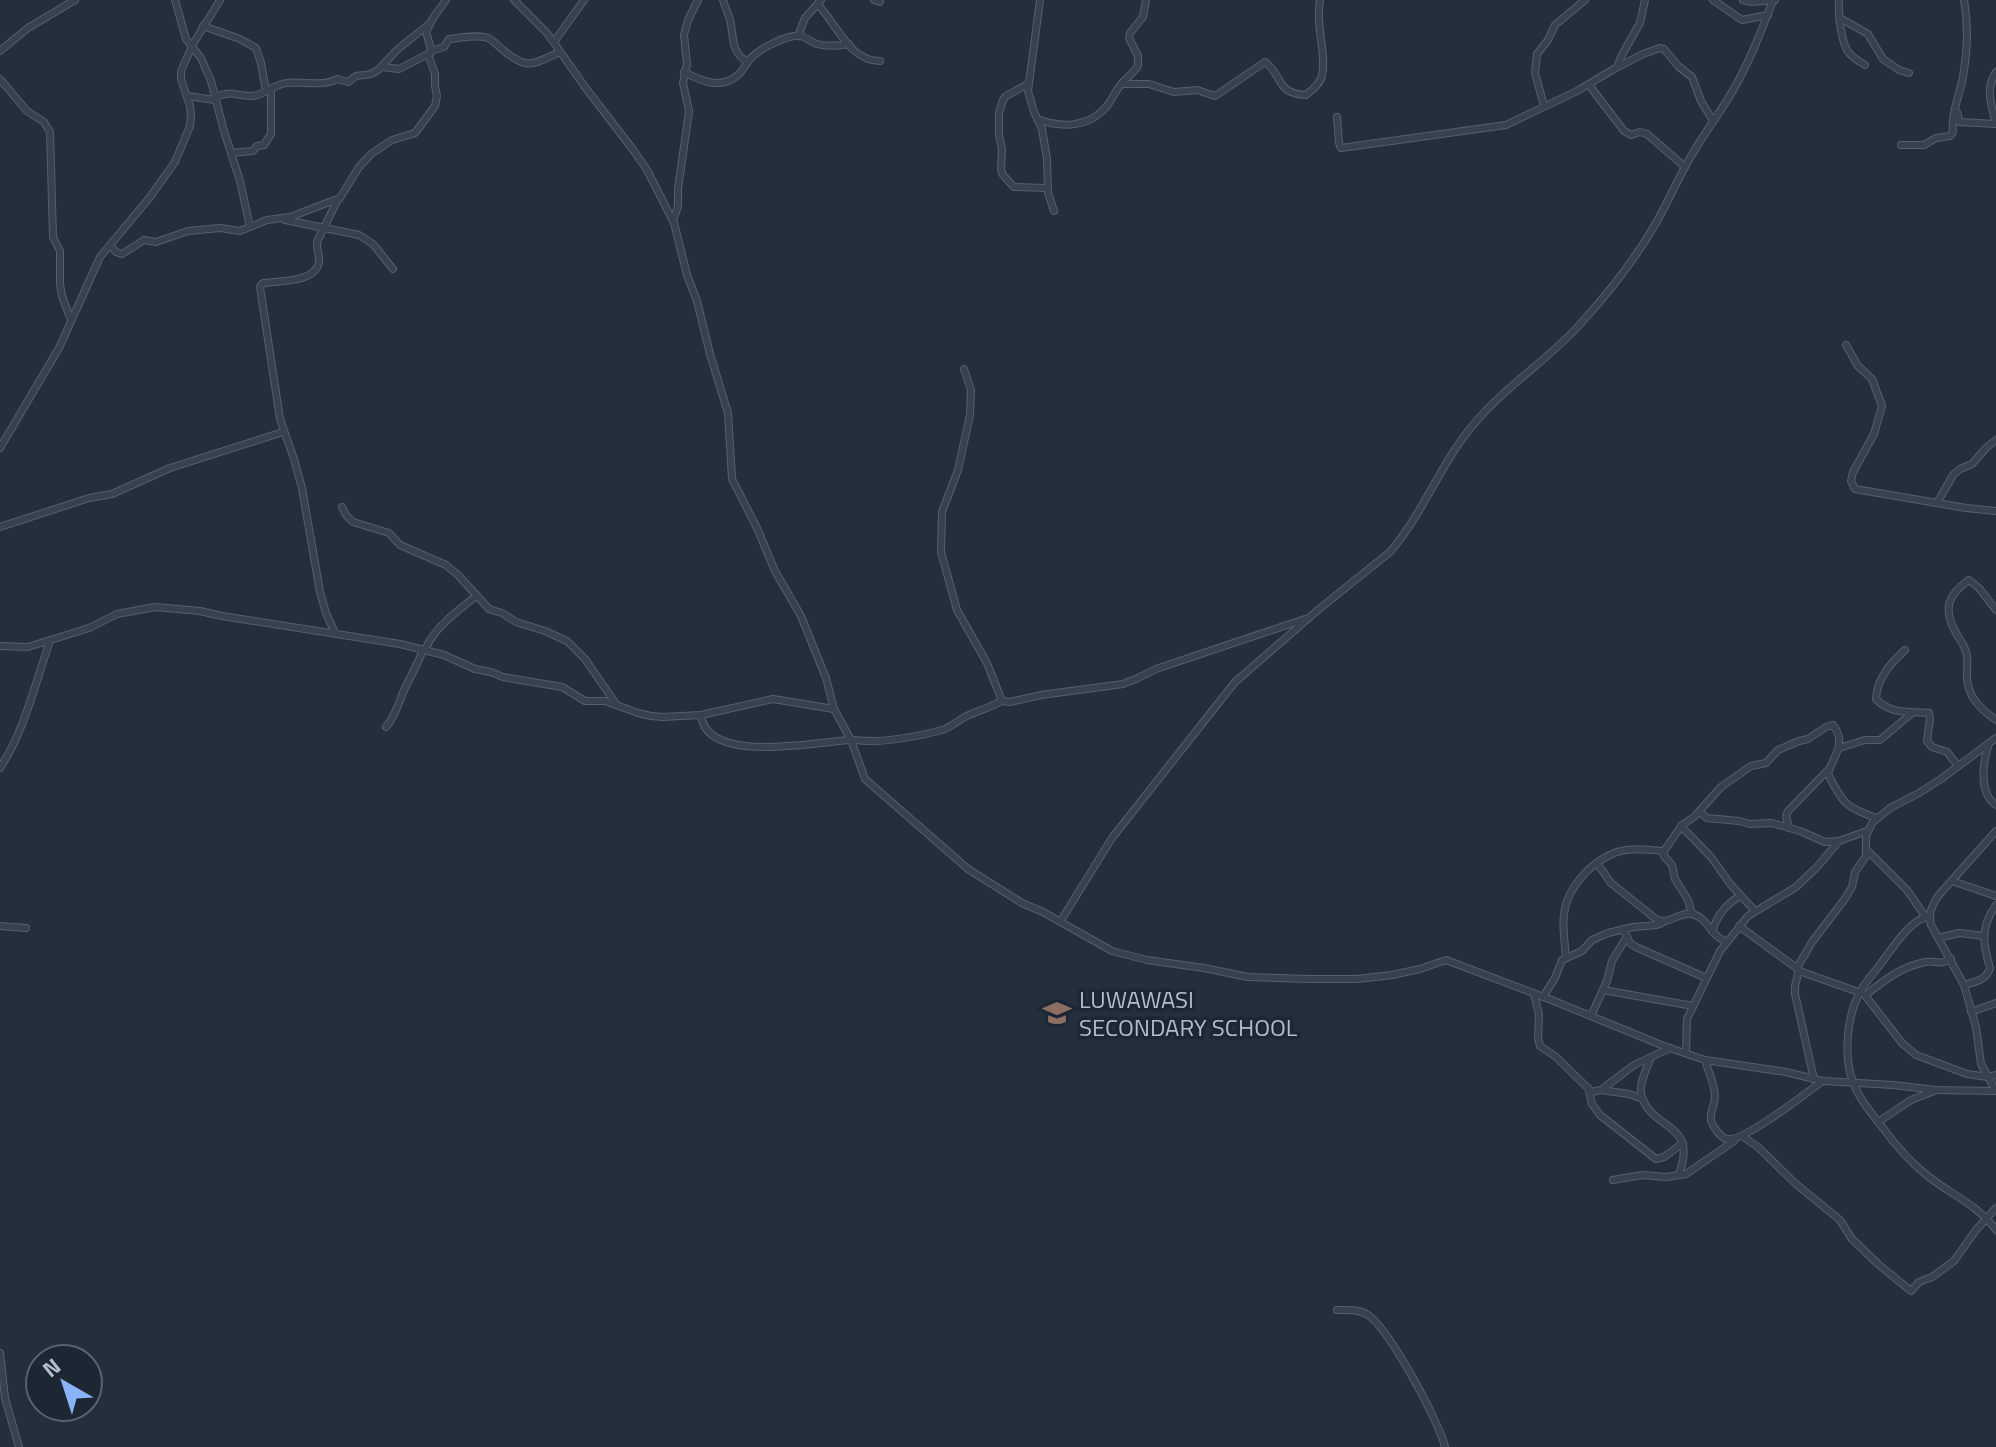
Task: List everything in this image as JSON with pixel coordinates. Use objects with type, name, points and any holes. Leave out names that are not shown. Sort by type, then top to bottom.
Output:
[{"type":"street","points":[[0,51],[28,28],[75,0]]},
{"type":"street","points":[[175,0],[185,35],[208,72],[250,227]]},
{"type":"street","points":[[0,448],[59,348],[100,257],[175,162],[190,126],[190,106],[181,71],[191,47],[220,0]]},
{"type":"street","points":[[110,245],[122,254],[144,240],[162,241],[188,231],[224,228],[240,231],[337,200],[371,154],[392,140],[415,133],[431,112],[437,96],[426,32],[446,0]]},
{"type":"street","points":[[514,0],[554,42],[647,170],[673,221],[728,413],[732,479],[775,571],[801,616],[826,678],[834,709],[851,740],[865,779],[968,869],[1022,903],[1112,951],[1166,964],[1248,977],[1357,979],[1407,972],[1446,960],[1705,1060],[1823,1081],[1936,1090],[1996,1091],[1992,1076],[1981,1064],[1976,1027],[1964,985],[1951,959],[1927,916],[1907,890],[1867,850]]},
{"type":"street","points":[[554,42],[584,0]]},
{"type":"street","points":[[673,221],[678,206],[689,111],[684,91],[687,64],[684,35],[698,0]]},
{"type":"street","points":[[723,0],[737,53],[748,62]]},
{"type":"street","points":[[1040,0],[1028,84],[1030,103],[1042,129],[1047,188],[1054,211]]},
{"type":"street","points":[[1037,119],[1063,126],[1089,120],[1101,112],[1138,66],[1138,56],[1129,38],[1143,17],[1146,0]]},
{"type":"street","points":[[1122,84],[1149,84],[1169,92],[1197,90],[1215,96],[1265,62],[1282,86],[1306,95],[1322,75],[1318,18],[1320,0]]},
{"type":"street","points":[[1544,106],[1535,73],[1537,54],[1555,25],[1585,0]]},
{"type":"street","points":[[1617,67],[1640,23],[1645,0]]},
{"type":"street","points":[[1713,0],[1742,20],[1768,15]]},
{"type":"street","points":[[1743,0],[1775,0]]},
{"type":"street","points":[[1060,922],[1112,838],[1219,701],[1250,667],[1390,552],[1454,448],[1473,424],[1582,323],[1647,239],[1685,167],[1734,89],[1775,0]]},
{"type":"street","points":[[1839,0],[1847,50],[1865,65]]},
{"type":"street","points":[[1901,145],[1924,145],[1936,138],[1952,135],[1952,118],[1966,51],[1967,15],[1964,0]]},
{"type":"street","points":[[798,36],[805,18],[820,2],[849,44],[865,59],[880,61]]},
{"type":"street","points":[[1840,18],[1868,34],[1883,59],[1909,73]]},
{"type":"street","points":[[187,96],[215,98],[231,93],[251,96],[278,84],[329,83],[337,79],[348,82],[382,67],[398,49],[429,24]]},
{"type":"street","points":[[203,26],[256,48],[268,90],[271,134],[267,143],[253,151],[231,153]]},
{"type":"street","points":[[684,72],[706,83],[718,83],[736,77],[760,51],[798,36],[822,45],[849,44]]},
{"type":"street","points":[[382,67],[399,69],[444,47],[449,39],[490,39],[524,64],[560,52]]},
{"type":"street","points":[[1337,117],[1341,148],[1501,126],[1660,48],[1695,81],[1701,101],[1713,121]]},
{"type":"street","points":[[1955,109],[1961,122],[1996,123],[1989,96],[1989,87],[1996,72]]},
{"type":"street","points":[[0,79],[27,111],[44,122],[50,132],[53,237],[60,251],[60,284],[71,320]]},
{"type":"street","points":[[1028,84],[1006,96],[1001,105],[998,126],[1002,149],[1001,170],[1014,187],[1047,188]]},
{"type":"street","points":[[1589,85],[1624,131],[1631,135],[1640,132],[1647,134],[1685,167]]},
{"type":"street","points":[[335,633],[320,592],[302,488],[283,432],[260,285],[297,280],[314,271],[319,263],[317,242],[337,200]]},
{"type":"street","points":[[280,219],[355,233],[373,244],[393,269]]},
{"type":"street","points":[[1846,345],[1858,366],[1872,379],[1882,406],[1874,434],[1853,472],[1853,487],[1867,492],[1996,511]]},
{"type":"street","points":[[964,369],[971,390],[970,415],[958,470],[942,512],[941,552],[957,610],[987,663],[1002,701]]},
{"type":"street","points":[[0,527],[89,498],[112,494],[176,465],[283,432]]},
{"type":"street","points":[[1937,503],[1953,475],[1976,461],[1996,440]]},
{"type":"street","points":[[342,507],[353,522],[389,533],[400,545],[446,565],[489,609],[567,641],[585,659],[616,704]]},
{"type":"street","points":[[1996,610],[1969,580],[1952,595],[1948,614],[1966,652],[1967,681],[1971,693],[1982,710],[1996,720]]},
{"type":"street","points":[[386,727],[431,638],[476,596]]},
{"type":"street","points":[[0,646],[24,648],[89,628],[117,614],[155,607],[200,611],[385,641],[444,655],[503,677],[562,687],[585,701],[616,704],[638,713],[663,717],[701,715],[773,699],[834,709]]},
{"type":"street","points":[[701,715],[706,729],[713,735],[743,745],[784,747],[885,740],[944,729],[1002,701],[1123,684],[1156,669],[1309,617]]},
{"type":"street","points":[[0,768],[23,719],[50,641]]},
{"type":"street","points":[[1905,650],[1880,679],[1876,699],[1883,706],[1897,711],[1929,713],[1927,741],[1932,747],[1947,752],[1958,766]]},
{"type":"street","points":[[1839,748],[1865,740],[1880,740],[1913,713]]},
{"type":"street","points":[[1692,914],[1664,851],[1681,826],[1699,812],[1721,787],[1747,768],[1764,765],[1778,750],[1813,737],[1833,725],[1838,730],[1840,740],[1828,773],[1832,783],[1846,804],[1877,818]]},
{"type":"street","points":[[1814,1079],[1795,994],[1798,969],[1812,942],[1852,887],[1855,872],[1866,856],[1867,831],[1890,808],[1919,793],[1996,738]]},
{"type":"street","points":[[1989,743],[1985,756],[1984,785],[1987,796],[1996,805]]},
{"type":"street","points":[[1789,828],[1788,811],[1830,769]]},
{"type":"street","points":[[1699,812],[1707,818],[1750,824],[1768,823],[1825,842],[1839,841],[1867,831]]},
{"type":"street","points":[[1681,826],[1755,911]]},
{"type":"street","points":[[1996,831],[1938,896],[1927,916],[1919,919],[1904,934],[1863,994],[1847,1040],[1847,1059],[1853,1084],[1896,1145],[1917,1167],[1971,1204],[1996,1230]]},
{"type":"street","points":[[1686,1053],[1686,1028],[1693,1006],[1720,951],[1755,911],[1796,887],[1839,841]]},
{"type":"street","points":[[1566,957],[1564,915],[1576,883],[1597,863],[1614,853],[1664,851]]},
{"type":"street","points":[[1597,863],[1611,883],[1663,922]]},
{"type":"street","points":[[1952,881],[1996,896]]},
{"type":"street","points":[[1712,931],[1724,909],[1740,896]]},
{"type":"street","points":[[1964,985],[1982,979],[1990,972],[1983,944],[1988,918],[1996,905]]},
{"type":"street","points":[[1543,997],[1555,978],[1559,963],[1566,957],[1582,951],[1597,937],[1623,929],[1657,925],[1692,914],[1706,921],[1712,931],[1727,942]]},
{"type":"street","points":[[0,926],[26,928]]},
{"type":"street","points":[[1739,926],[1798,969],[1863,994],[1902,1043],[1916,1055],[1951,1069],[1992,1076]]},
{"type":"street","points":[[1623,929],[1626,938],[1636,947],[1706,978]]},
{"type":"street","points":[[1938,938],[1959,933],[1984,936]]},
{"type":"street","points":[[1591,1016],[1612,961],[1626,938]]},
{"type":"street","points":[[1863,994],[1898,971],[1929,961],[1940,964],[1951,959]]},
{"type":"street","points":[[1603,990],[1693,1006]]},
{"type":"street","points":[[1534,994],[1539,1015],[1540,1046],[1594,1093],[1634,1065],[1670,1048]]},
{"type":"street","points":[[1971,1012],[1996,1003]]},
{"type":"street","points":[[1651,1057],[1640,1091],[1652,1111],[1683,1143],[1685,1156],[1679,1174]]},
{"type":"street","points":[[1705,1060],[1715,1097],[1711,1122],[1723,1137],[1731,1139],[1741,1136],[1758,1147],[1840,1220],[1852,1239],[1911,1291],[1919,1282],[1932,1277],[1954,1261],[1996,1208]]},
{"type":"street","points":[[1613,1180],[1642,1175],[1667,1177],[1689,1172],[1823,1081]]},
{"type":"street","points":[[1601,1090],[1643,1099]]},
{"type":"street","points":[[1878,1122],[1911,1100],[1936,1090]]},
{"type":"street","points":[[1589,1091],[1592,1104],[1600,1115],[1656,1159],[1683,1143]]},
{"type":"street","points":[[1337,1310],[1356,1310],[1376,1322],[1430,1409],[1445,1447]]},
{"type":"street","points":[[0,1353],[5,1398],[19,1447]]},
{"type":"place","name":"LUWAWASI SECONDARY SCHOOL","points":[[1057,1013]]}]
